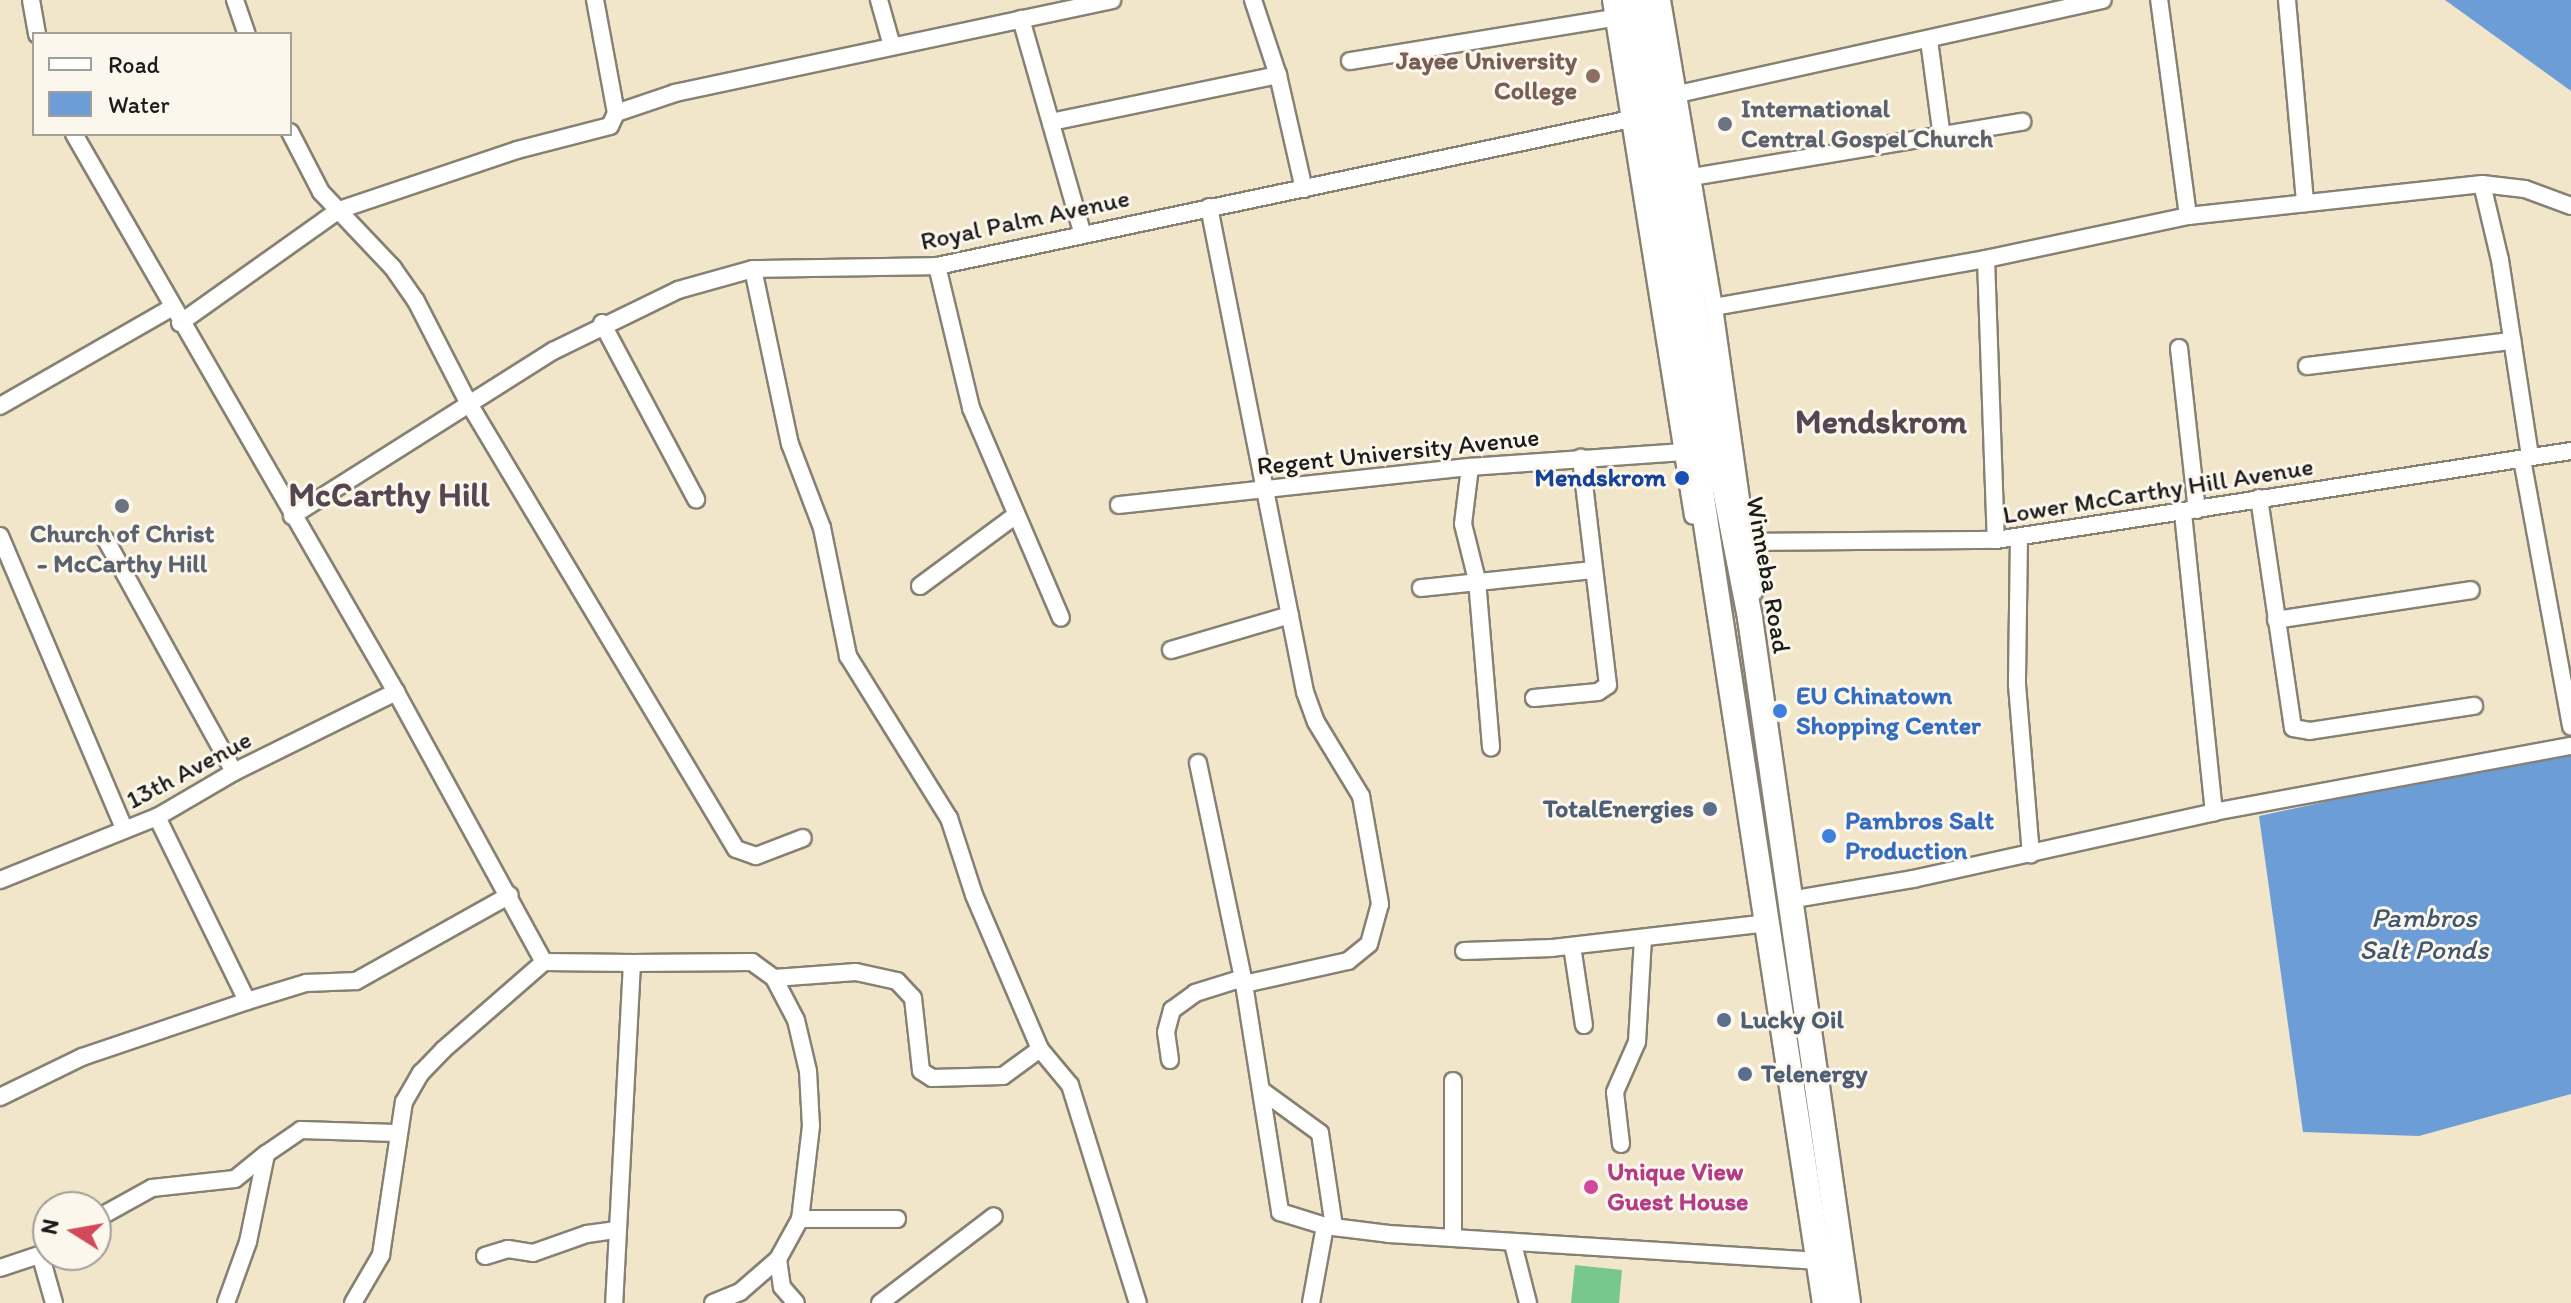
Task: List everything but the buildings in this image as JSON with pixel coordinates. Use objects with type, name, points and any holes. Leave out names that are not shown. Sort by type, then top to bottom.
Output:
[{"type":"highway","name":"Winneba Road","points":[[1647,0],[1713,429],[1750,618],[1848,1303]]},
{"type":"highway","name":"Winneba Road","points":[[1620,9],[1723,629],[1825,1303]]},
{"type":"highway","points":[[1786,1061],[1802,1061],[1812,1050]]},
{"type":"street","points":[[31,0],[37,32]]},
{"type":"street","points":[[235,0],[246,32]]},
{"type":"street","points":[[595,0],[616,113]]},
{"type":"street","points":[[879,0],[892,46]]},
{"type":"street","points":[[180,323],[339,210],[517,150],[600,132],[616,113],[675,93],[1112,0]]},
{"type":"street","points":[[1253,0],[1278,75],[1304,189]]},
{"type":"street","points":[[1611,0],[1620,9],[1631,119],[1705,583],[1723,629]]},
{"type":"street","points":[[1662,0],[1750,542],[1755,587],[1750,618]]},
{"type":"street","points":[[1678,94],[2103,0]]},
{"type":"street","points":[[2159,0],[2188,216]]},
{"type":"street","points":[[2287,0],[2305,203]]},
{"type":"street","points":[[1350,61],[1620,9]]},
{"type":"street","points":[[1021,19],[1082,232]]},
{"type":"street","points":[[1929,40],[1942,137]]},
{"type":"street","points":[[1051,122],[1278,75]]},
{"type":"street","name":"Royal Palm Avenue","points":[[292,516],[468,402],[602,323],[678,290],[753,269],[937,266],[1082,232],[1304,189],[1631,119]]},
{"type":"street","points":[[1692,177],[2022,122]]},
{"type":"street","points":[[75,136],[171,308],[396,692],[544,962]]},
{"type":"street","points":[[292,136],[312,179],[416,301],[468,402],[736,849],[756,856],[803,838]]},
{"type":"street","points":[[2482,184],[2512,341],[2526,458],[2571,727]]},
{"type":"street","points":[[1714,307],[1986,259],[2188,216],[2482,184],[2525,189],[2571,206]]},
{"type":"street","points":[[1170,1060],[1166,1032],[1172,1010],[1195,993],[1348,961],[1369,944],[1378,924],[1379,883],[1361,796],[1316,722],[1290,615],[1262,489],[1209,207]]},
{"type":"street","points":[[1986,259],[1996,416],[1996,540]]},
{"type":"street","points":[[937,266],[971,408],[1061,618]]},
{"type":"street","points":[[753,269],[790,444],[822,528],[848,656],[949,818],[974,895],[1040,1049],[1070,1085],[1084,1118],[1138,1303]]},
{"type":"street","points":[[0,406],[171,308]]},
{"type":"street","points":[[602,323],[696,499]]},
{"type":"street","points":[[2307,366],[2512,341]]},
{"type":"street","points":[[2179,348],[2214,812]]},
{"type":"street","name":"Lower McCarthy Hill Avenue","points":[[1750,542],[1996,540],[2571,451]]},
{"type":"street","name":"Regent University Avenue","points":[[1119,505],[1470,467],[1682,452]]},
{"type":"street","points":[[1534,698],[1607,688],[1581,458]]},
{"type":"street","points":[[1470,467],[1462,511],[1477,580],[1491,747]]},
{"type":"street","points":[[2259,498],[2293,728],[2310,731],[2474,706]]},
{"type":"street","points":[[920,586],[1016,515]]},
{"type":"street","points":[[0,536],[125,830]]},
{"type":"street","points":[[2019,537],[2017,699],[2031,854]]},
{"type":"street","points":[[106,540],[234,772]]},
{"type":"street","points":[[1421,588],[1592,570]]},
{"type":"street","points":[[2276,620],[2471,590]]},
{"type":"street","points":[[1171,650],[1290,615]]},
{"type":"street","name":"13th Avenue","points":[[0,880],[157,817],[234,772],[396,692]]},
{"type":"street","points":[[1789,900],[2031,854],[2214,812],[2571,746]]},
{"type":"street","points":[[1198,763],[1243,981],[1280,1212],[1330,1226],[1513,1244],[1819,1261]]},
{"type":"street","points":[[157,817],[247,1001]]},
{"type":"street","points":[[0,1097],[82,1057],[247,1001],[306,983],[356,981],[510,895]]},
{"type":"street","points":[[1464,951],[1572,946],[1767,923]]},
{"type":"street","points":[[1621,1144],[1615,1092],[1637,1042],[1643,938]]},
{"type":"street","points":[[1572,946],[1584,1025]]},
{"type":"street","points":[[353,1303],[385,1241],[396,1133],[404,1102],[421,1073],[544,962],[752,962],[774,978],[796,1020],[808,1071],[811,1126],[800,1219],[778,1259],[742,1297],[713,1303]]},
{"type":"street","points":[[614,1303],[615,1230],[632,963]]},
{"type":"street","points":[[774,978],[856,972],[897,981],[913,998],[921,1071],[932,1078],[1003,1076],[1040,1049]]},
{"type":"street","points":[[1453,1081],[1453,1238]]},
{"type":"street","points":[[1261,1090],[1320,1133],[1330,1226],[1311,1303]]},
{"type":"street","points":[[112,1210],[152,1188],[235,1179],[301,1130],[396,1133]]},
{"type":"street","points":[[226,1303],[248,1242],[266,1154]]},
{"type":"street","points":[[880,1303],[994,1216]]},
{"type":"street","points":[[800,1219],[897,1219]]},
{"type":"street","points":[[485,1256],[508,1249],[533,1253],[587,1234],[615,1230]]},
{"type":"street","points":[[1513,1244],[1528,1303]]},
{"type":"street","points":[[0,1268],[32,1258]]},
{"type":"street","points":[[778,1259],[782,1287],[796,1303]]},
{"type":"street","points":[[47,1271],[54,1303]]},
{"type":"green space","points":[[1575,1265],[1622,1270],[1619,1303],[1571,1303]]},
{"type":"water","points":[[2445,0],[2571,0],[2571,91]]},
{"type":"water","name":"Pambros Salt Ponds","points":[[2571,749],[2571,1094],[2419,1136],[2303,1132],[2259,816]]},
{"type":"place","name":"Jayee University College","points":[[1593,76]]},
{"type":"place","name":"International Central Gospel Church","points":[[1725,124]]},
{"type":"place","name":"Mendskrom","points":[[1682,478]]},
{"type":"place","name":"Church of Christ - McCarthy Hill","points":[[122,506]]},
{"type":"place","name":"EU Chinatown Shopping Center","points":[[1780,711]]},
{"type":"place","name":"TotalEnergies","points":[[1710,809]]},
{"type":"place","name":"Pambros Salt Production","points":[[1829,836]]},
{"type":"place","name":"Lucky Oil","points":[[1724,1020]]},
{"type":"place","name":"Telenergy","points":[[1745,1074]]},
{"type":"place","name":"Unique View Guest House","points":[[1591,1187]]},
{"type":"district","name":"Mendskrom","points":[[1881,422]]},
{"type":"district","name":"McCarthy Hill","points":[[389,495]]}]
